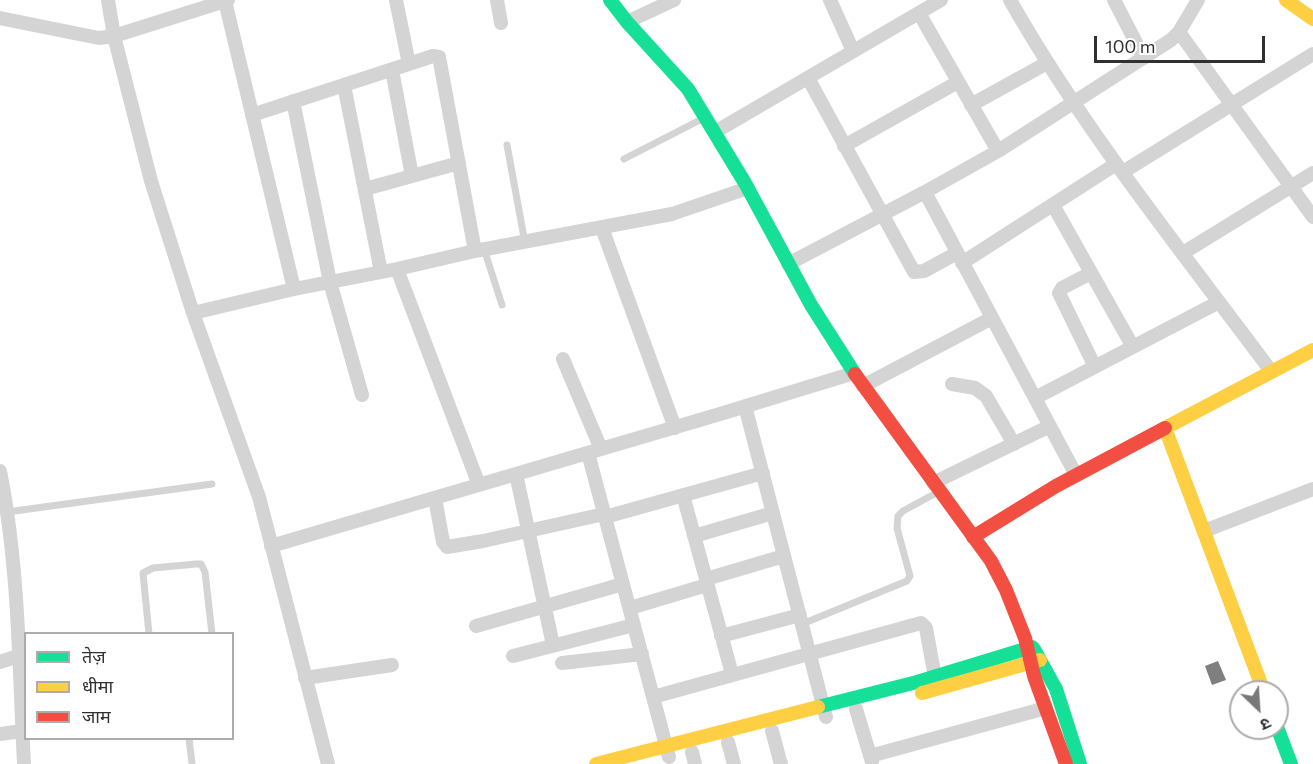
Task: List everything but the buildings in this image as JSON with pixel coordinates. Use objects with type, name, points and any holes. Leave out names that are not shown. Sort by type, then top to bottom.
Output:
[{"type":"street","points":[[108,0],[114,36],[151,181],[193,313],[259,497],[328,764]]},
{"type":"street","points":[[396,0],[409,64]]},
{"type":"street","points":[[497,0],[501,23]]},
{"type":"street","points":[[610,0],[688,89],[748,188],[811,305],[854,373],[999,575],[1028,645],[1052,683],[1080,764]]},
{"type":"street","points":[[627,22],[674,0]]},
{"type":"street","points":[[830,0],[853,51]]},
{"type":"street","points":[[715,132],[941,0]]},
{"type":"street","points":[[1010,0],[1073,104],[1271,371]]},
{"type":"street","points":[[1114,0],[1144,58]]},
{"type":"street","points":[[788,264],[925,192],[998,151],[1073,104],[1171,40],[1179,32],[1198,0]]},
{"type":"street","points":[[1286,0],[1313,19]]},
{"type":"street","points":[[0,18],[99,38],[114,36],[208,3],[227,1],[294,289]]},
{"type":"street","points":[[919,13],[998,151]]},
{"type":"street","points":[[1179,32],[1313,217]]},
{"type":"street","points":[[808,78],[914,272],[924,271],[960,258],[1231,104],[1313,54]]},
{"type":"street","points":[[252,114],[433,56],[440,57],[459,163],[479,250]]},
{"type":"street","points":[[971,105],[1047,63]]},
{"type":"street","points":[[392,70],[412,176]]},
{"type":"street","points":[[844,146],[958,82]]},
{"type":"street","points":[[344,85],[381,272]]},
{"type":"street","points":[[293,101],[330,282],[362,395]]},
{"type":"street","points":[[364,189],[459,163]]},
{"type":"street","points":[[1183,253],[1313,174]]},
{"type":"street","points":[[193,313],[479,250],[672,214],[748,188]]},
{"type":"street","points":[[925,192],[1076,475]]},
{"type":"street","points":[[1053,205],[1133,347]]},
{"type":"street","points":[[602,228],[675,428]]},
{"type":"street","points":[[397,269],[479,485]]},
{"type":"street","points":[[1091,273],[1062,288],[1059,293],[1095,367]]},
{"type":"street","points":[[1035,398],[1219,302]]},
{"type":"street","points":[[863,386],[992,318]]},
{"type":"street","points":[[973,537],[1076,475],[1313,350]]},
{"type":"street","points":[[563,359],[594,451],[605,515],[668,751]]},
{"type":"street","points":[[271,546],[675,428],[854,373]]},
{"type":"street","points":[[952,384],[975,388],[986,396],[1014,444]]},
{"type":"street","points":[[745,406],[825,711]]},
{"type":"street","points":[[936,487],[1050,426]]},
{"type":"street","points":[[1165,428],[1260,680]]},
{"type":"street","points":[[0,471],[16,607],[23,700],[24,764]]},
{"type":"street","points":[[435,498],[443,542],[447,547],[605,515],[763,473]]},
{"type":"street","points":[[516,474],[553,645]]},
{"type":"street","points":[[1204,531],[1313,489]]},
{"type":"street","points":[[683,495],[732,674]]},
{"type":"street","points":[[694,536],[773,513]]},
{"type":"street","points":[[630,608],[784,556]]},
{"type":"street","points":[[476,626],[623,584]]},
{"type":"street","points":[[721,636],[801,619]]},
{"type":"street","points":[[653,697],[921,623],[926,628],[935,676]]},
{"type":"street","points":[[513,656],[634,625]]},
{"type":"street","points":[[643,764],[668,751],[693,758],[728,742],[772,731],[825,711],[1028,645]]},
{"type":"street","points":[[561,663],[642,654]]},
{"type":"street","points":[[0,663],[18,656]]},
{"type":"street","points":[[1036,661],[1046,708],[1066,764]]},
{"type":"street","points":[[596,764],[668,751],[825,711],[856,710],[1036,661]]},
{"type":"street","points":[[305,678],[392,665]]},
{"type":"street","points":[[856,710],[871,760],[1046,708]]},
{"type":"street","points":[[0,734],[22,731]]},
{"type":"street","points":[[772,731],[781,764]]},
{"type":"street","points":[[1282,740],[1291,764]]},
{"type":"street","points":[[728,742],[734,764]]},
{"type":"lane","points":[[624,159],[706,116]]},
{"type":"lane","points":[[507,145],[525,243]]},
{"type":"lane","points":[[479,250],[502,306]]},
{"type":"lane","points":[[6,512],[212,484]]},
{"type":"lane","points":[[801,619],[907,581],[910,576],[897,528],[898,516],[936,487]]},
{"type":"lane","points":[[149,632],[143,573],[153,568],[201,564],[205,572],[212,632]]},
{"type":"lane","points":[[189,740],[192,764]]},
{"type":"traffic: fast","points":[[610,0],[688,89],[745,183],[811,305],[855,374]]},
{"type":"traffic: fast","points":[[818,707],[917,682],[1032,647]]},
{"type":"traffic: fast","points":[[1034,649],[1056,689],[1080,764]]},
{"type":"traffic: fast","points":[[1282,740],[1291,764]]},
{"type":"traffic: slow","points":[[1286,0],[1313,19]]},
{"type":"traffic: slow","points":[[1165,428],[1313,350]]},
{"type":"traffic: slow","points":[[1165,428],[1260,680]]},
{"type":"traffic: slow","points":[[922,693],[1040,660]]},
{"type":"traffic: slow","points":[[596,764],[818,707]]},
{"type":"traffic: jam","points":[[855,374],[991,561],[1006,590],[1025,638],[1034,676],[1066,764]]},
{"type":"traffic: jam","points":[[973,537],[1056,486],[1165,428]]}]
